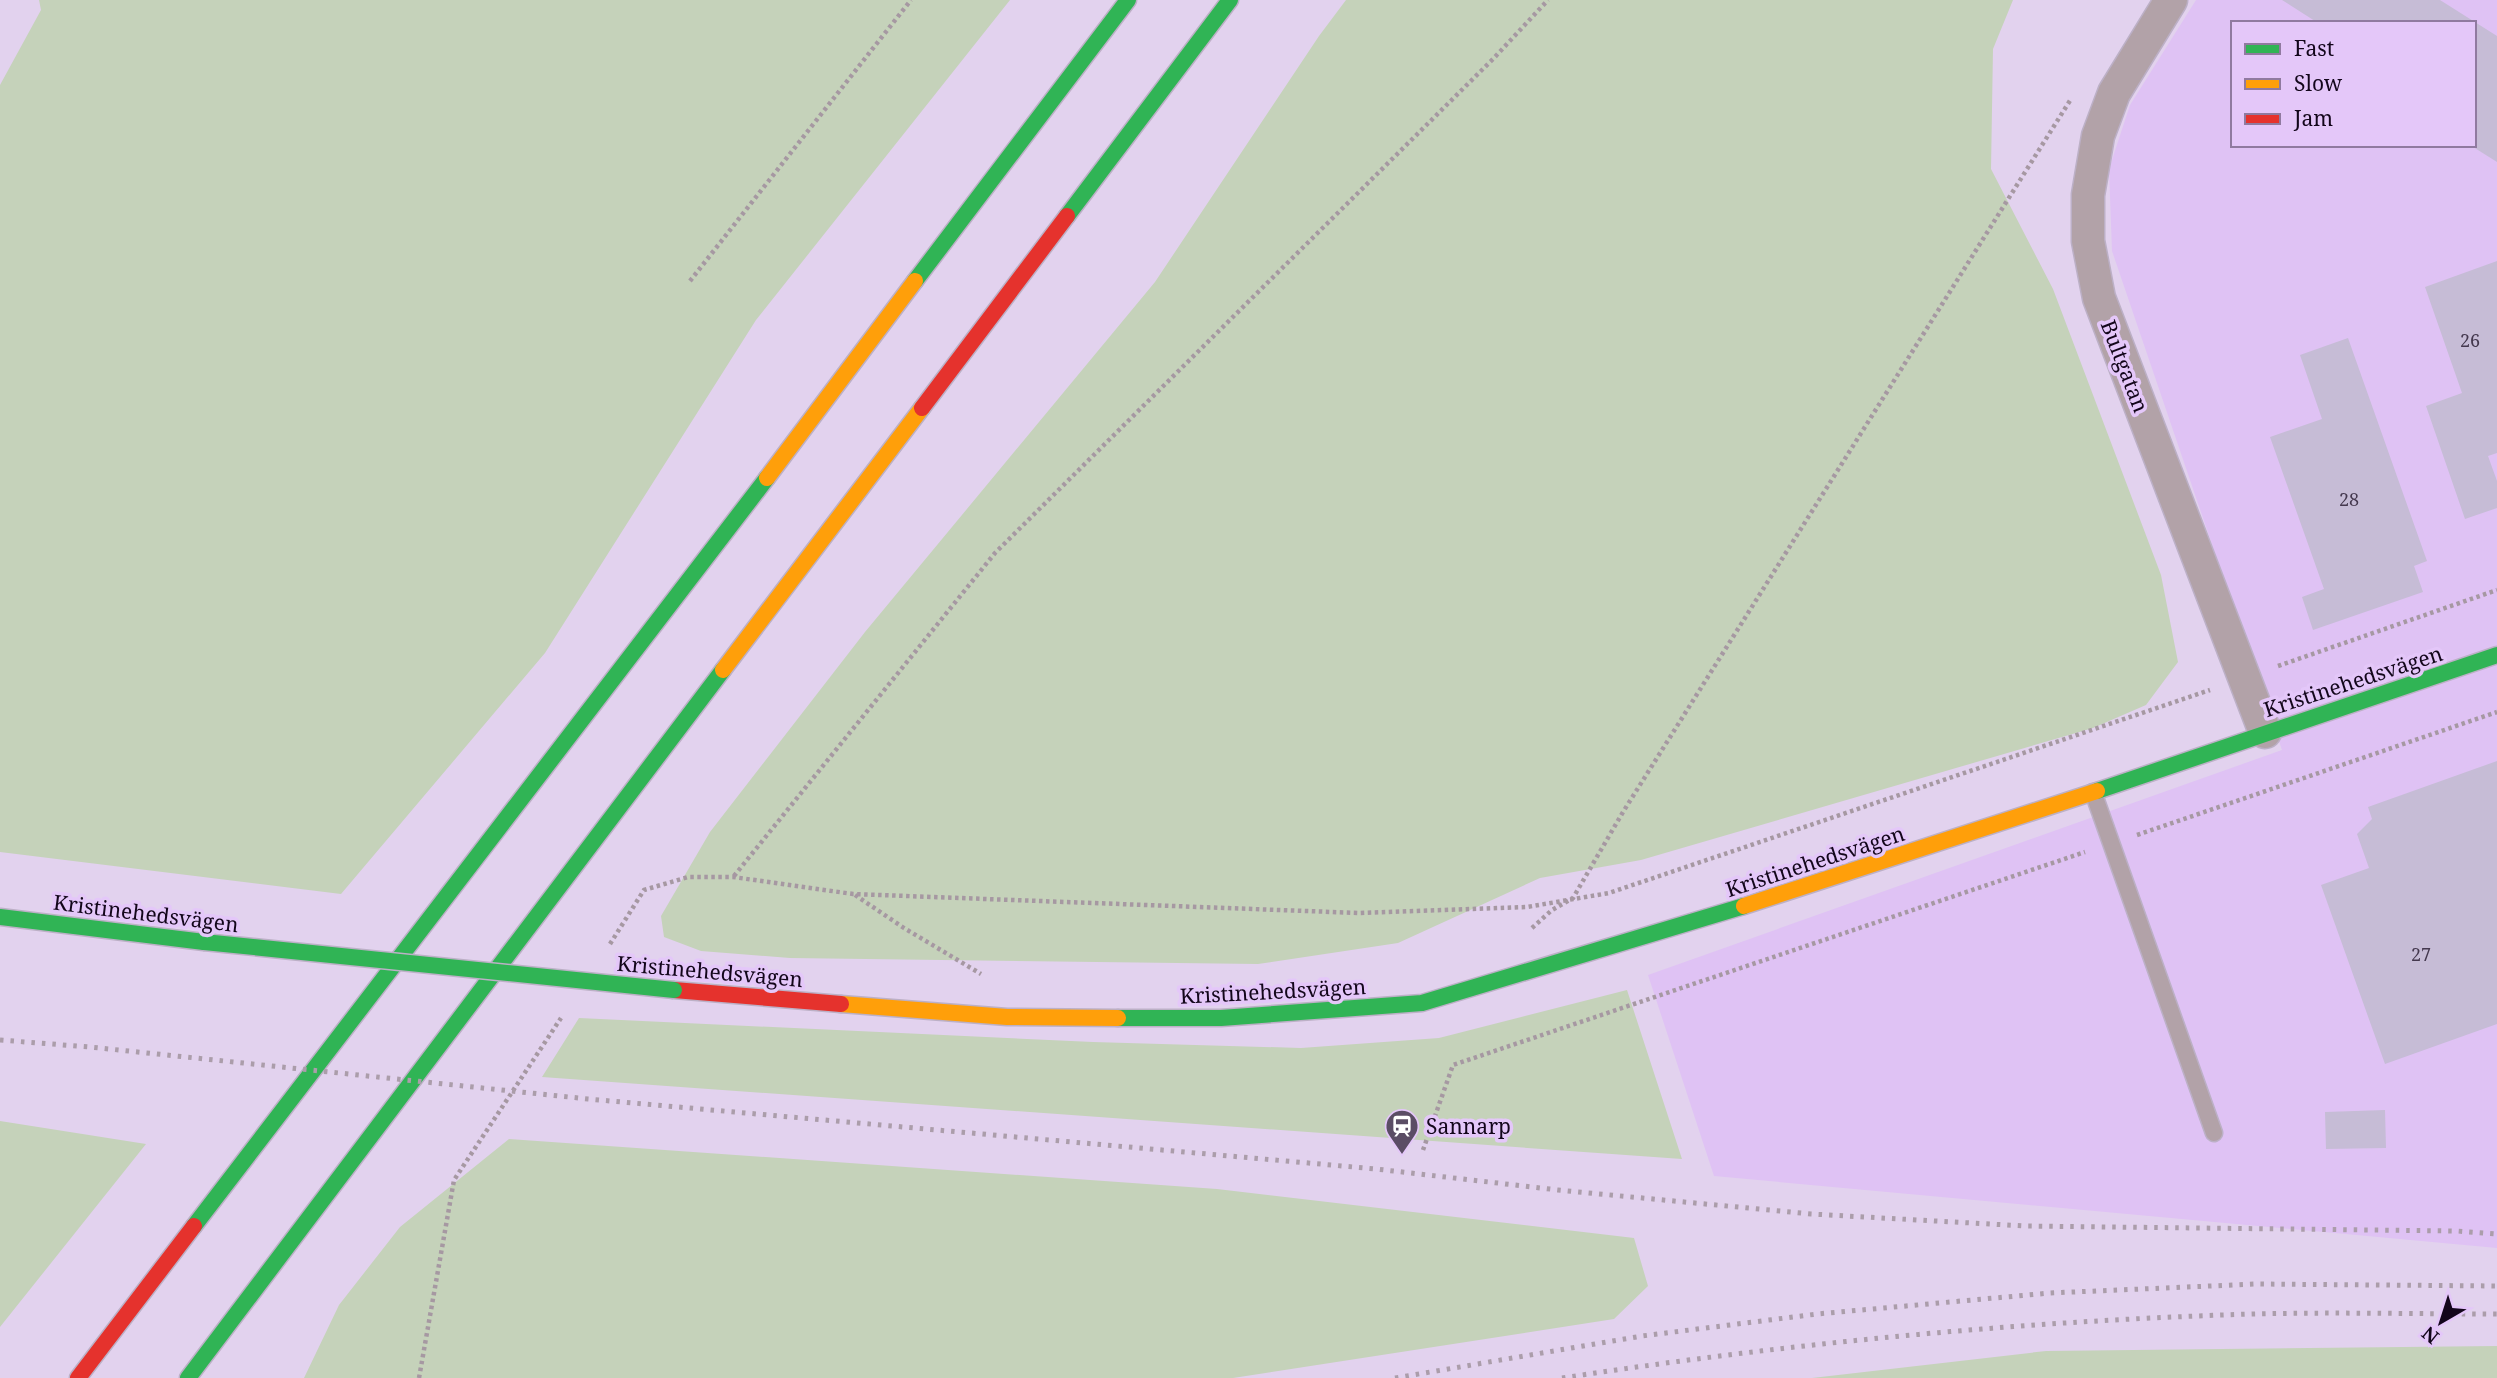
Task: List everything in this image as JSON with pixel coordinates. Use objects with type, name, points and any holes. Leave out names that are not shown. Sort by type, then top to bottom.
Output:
[{"type":"main road","points":[[78,1378],[677,596],[1128,0]]},
{"type":"main road","points":[[188,1378],[1230,0]]},
{"type":"main road","name":"Kristinehedsvägen","points":[[0,917],[204,942],[674,990],[1007,1017],[1221,1018],[1422,1003],[1696,922],[2093,792],[2497,655]]},
{"type":"street","name":"Bultgatan","points":[[2171,0],[2113,93],[2098,136],[2088,195],[2088,241],[2099,298],[2265,732]]},
{"type":"lane","points":[[2093,792],[2214,1133]]},
{"type":"path","points":[[690,281],[911,0]]},
{"type":"path","points":[[733,877],[995,553],[1484,68],[1548,0]]},
{"type":"path","points":[[1573,898],[1623,812],[2074,94]]},
{"type":"path","points":[[606,948],[645,890],[688,877],[733,877],[853,894],[1359,913],[1527,907],[1609,893],[2246,678],[2497,590]]},
{"type":"path","points":[[1423,1150],[1453,1065],[2497,712]]},
{"type":"path","points":[[853,894],[991,981]]},
{"type":"path","points":[[419,1378],[454,1180],[561,1018]]},
{"type":"shaded area","points":[[2196,0],[2497,0],[2497,1248],[1714,1176],[1648,975],[2282,750],[2112,251],[2109,169],[2130,105]]},
{"type":"green space","points":[[39,0],[1010,0],[756,320],[545,653],[341,894],[0,852],[0,85],[41,10]]},
{"type":"green space","points":[[1346,0],[2013,0],[1993,49],[1991,169],[2053,289],[2161,575],[2178,662],[2146,705],[2093,728],[1641,860],[1540,878],[1398,943],[1258,964],[790,958],[701,951],[664,937],[661,916],[710,832],[865,632],[1155,282],[1319,36]]},
{"type":"green space","points":[[1627,990],[1682,1159],[542,1077],[579,1018],[1093,1042],[1301,1048],[1439,1038]]},
{"type":"green space","points":[[0,1121],[146,1144],[0,1327]]},
{"type":"green space","points":[[509,1139],[1217,1189],[1634,1238],[1648,1286],[1614,1319],[1233,1378],[304,1378],[339,1305],[400,1227]]},
{"type":"green space","points":[[2497,1346],[2497,1378],[1812,1378],[2046,1351]]},
{"type":"building","points":[[2282,0],[2440,0],[2473,21],[2315,21]]},
{"type":"building","points":[[2476,23],[2497,36],[2497,162],[2473,147],[2476,147]]},
{"type":"building","points":[[2497,261],[2497,453],[2488,456],[2497,481],[2497,508],[2465,519],[2426,406],[2462,393],[2425,287]]},
{"type":"building","points":[[2348,338],[2427,561],[2414,566],[2423,592],[2313,630],[2302,597],[2324,589],[2270,437],[2322,419],[2300,355]]},
{"type":"building","points":[[2497,761],[2497,1024],[2385,1064],[2321,885],[2369,868],[2357,834],[2372,819],[2368,807]]},
{"type":"building","points":[[2385,1110],[2386,1148],[2326,1149],[2325,1112]]},
{"type":"railway","points":[[0,1040],[588,1099],[1376,1169],[1558,1190],[1811,1214],[2025,1226],[2457,1231],[2497,1234]]},
{"type":"railway","points":[[1395,1378],[1642,1336],[1817,1314],[2050,1293],[2256,1284],[2497,1286]]},
{"type":"railway","points":[[1562,1378],[1820,1344],[2080,1322],[2253,1314],[2497,1314]]},
{"type":"traffic: fast","points":[[915,281],[1128,0]]},
{"type":"traffic: fast","points":[[1067,216],[1230,0]]},
{"type":"traffic: fast","points":[[194,1226],[767,478]]},
{"type":"traffic: fast","points":[[2097,791],[2497,655]]},
{"type":"traffic: fast","points":[[188,1378],[723,670]]},
{"type":"traffic: fast","points":[[1118,1018],[1221,1018],[1422,1003],[1744,906]]},
{"type":"traffic: fast","points":[[0,917],[204,942]]},
{"type":"traffic: fast","points":[[204,942],[674,990]]},
{"type":"traffic: slow","points":[[767,478],[915,281]]},
{"type":"traffic: slow","points":[[723,670],[922,408]]},
{"type":"traffic: slow","points":[[1744,906],[2097,791]]},
{"type":"traffic: slow","points":[[841,1004],[1007,1017],[1118,1018]]},
{"type":"traffic: jam","points":[[922,408],[1067,216]]},
{"type":"traffic: jam","points":[[674,990],[841,1004]]},
{"type":"traffic: jam","points":[[78,1378],[194,1226]]},
{"type":"place","name":"Sannarp","points":[[1402,1156]]}]
